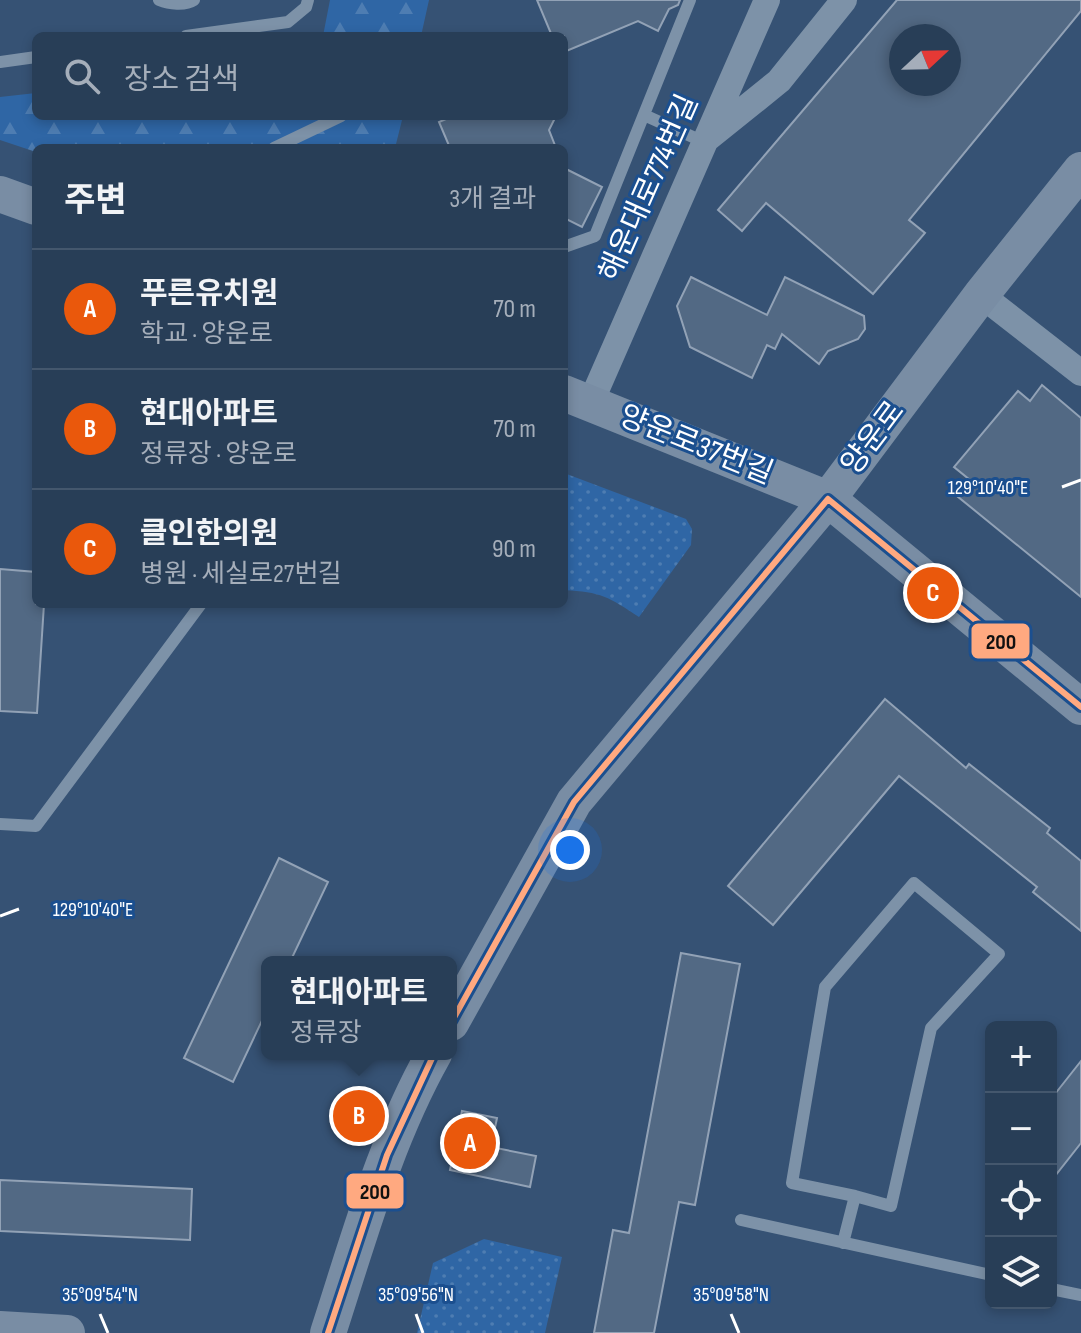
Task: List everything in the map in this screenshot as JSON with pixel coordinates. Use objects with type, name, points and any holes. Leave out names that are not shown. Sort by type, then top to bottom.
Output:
[{"type":"main road","name":"양운로","points":[[457,1012],[574,802],[828,499],[981,295],[1081,170]]},
{"type":"main road","points":[[0,194],[32,206]]},
{"type":"main road","name":"양운로37번길","points":[[577,398],[828,499],[1081,707]]},
{"type":"main road","points":[[328,1333],[395,1132],[431,1060]]},
{"type":"main road","points":[[0,1329],[67,1333]]},
{"type":"street","name":"해운대로774번길","points":[[577,398],[704,142],[767,0]]},
{"type":"street","points":[[704,142],[779,81],[844,0]]},
{"type":"street","points":[[981,295],[1081,373]]},
{"type":"lane","points":[[159,0],[189,3],[194,0]]},
{"type":"lane","points":[[215,32],[288,22],[306,7],[308,0]]},
{"type":"lane","points":[[568,246],[595,236],[690,0]]},
{"type":"lane","points":[[0,62],[32,58]]},
{"type":"lane","points":[[644,115],[704,142]]},
{"type":"lane","points":[[282,144],[333,120]]},
{"type":"lane","points":[[0,824],[36,826],[198,608]]},
{"type":"lane","points":[[914,883],[999,954],[931,1028],[891,1206],[855,1196],[792,1183],[825,987],[914,883]]},
{"type":"lane","points":[[843,1243],[855,1196]]},
{"type":"lane","points":[[741,1220],[985,1274]]},
{"type":"lane","points":[[1057,1290],[1081,1295]]},
{"type":"green space","points":[[330,0],[429,0],[422,32],[324,32]]},
{"type":"green space","points":[[32,93],[32,120],[402,120],[396,144],[32,144],[32,151],[0,140],[0,97]]},
{"type":"green space","points":[[568,475],[686,519],[692,529],[691,545],[639,617],[604,597],[568,590]]},
{"type":"green space","points":[[484,1239],[562,1257],[545,1333],[417,1333],[433,1263]]},
{"type":"building","points":[[537,0],[680,0],[678,5],[669,9],[658,31],[638,21],[568,50],[568,32],[550,32]]},
{"type":"building","points":[[897,0],[1081,0],[1081,11],[909,220],[925,233],[873,294],[766,203],[742,231],[718,210]]},
{"type":"building","points":[[554,120],[549,130],[554,144],[448,144],[439,122]]},
{"type":"building","points":[[568,170],[602,187],[582,227],[568,220]]},
{"type":"building","points":[[691,277],[767,315],[785,277],[864,316],[865,329],[858,339],[828,351],[819,364],[782,334],[775,349],[767,345],[752,378],[690,347],[677,306]]},
{"type":"building","points":[[1042,385],[1081,418],[1081,597],[957,496],[970,480],[954,467],[1018,391],[1030,401]]},
{"type":"building","points":[[0,569],[32,572],[32,608],[44,608],[37,713],[0,711]]},
{"type":"building","points":[[885,699],[966,768],[969,764],[1050,828],[1047,833],[1081,861],[1081,931],[1033,892],[1037,887],[899,776],[773,925],[728,886]]},
{"type":"building","points":[[279,858],[328,882],[293,956],[261,956],[261,1023],[233,1082],[184,1058]]},
{"type":"building","points":[[681,953],[740,964],[695,1205],[679,1202],[654,1333],[594,1333],[613,1230],[629,1233]]},
{"type":"building","points":[[1081,1061],[1081,1143],[1057,1173],[1057,1093]]},
{"type":"building","points":[[462,1111],[497,1118],[491,1147],[536,1156],[530,1187],[450,1170]]},
{"type":"building","points":[[0,1180],[192,1189],[190,1240],[0,1231]]},
{"type":"transit line","name":"200","points":[[828,499],[1081,707]]},
{"type":"transit line","name":"200","points":[[457,1012],[574,802],[828,499]]},
{"type":"transit line","name":"200","points":[[328,1333],[387,1155],[431,1060]]},
{"type":"place","name":"클인한의원","points":[[933,593]]},
{"type":"place","name":"현대아파트","points":[[359,1116]]},
{"type":"place","name":"푸른유치원","points":[[470,1143]]}]
